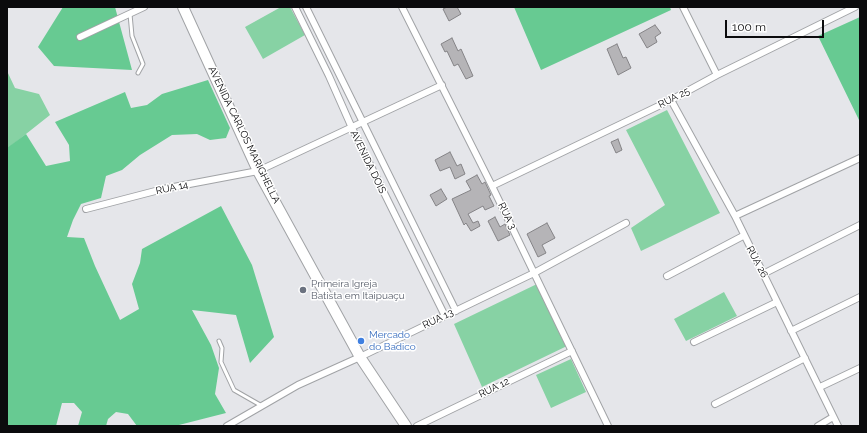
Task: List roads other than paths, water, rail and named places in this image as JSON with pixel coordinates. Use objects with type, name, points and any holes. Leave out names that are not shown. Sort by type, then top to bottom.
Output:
[{"type":"main road","name":"AVENIDA CARLOS MARIGHELLA","points":[[183,7],[258,170],[360,357],[406,426]]},
{"type":"street","points":[[80,36],[144,7]]},
{"type":"street","name":"AVENIDA DOIS","points":[[295,7],[329,76],[352,128],[445,316]]},
{"type":"street","name":"AVENIDA DOIS","points":[[306,7],[456,311]]},
{"type":"street","name":"RUA 3","points":[[402,7],[492,186],[608,426]]},
{"type":"street","points":[[683,7],[717,75]]},
{"type":"street","name":"RUA 25","points":[[492,186],[671,100],[717,75],[855,7]]},
{"type":"street","name":"RUA 14","points":[[86,209],[163,189],[258,170],[442,86]]},
{"type":"street","name":"RUA 26","points":[[671,100],[735,216],[743,236],[820,387],[838,426]]},
{"type":"street","points":[[735,216],[860,158]]},
{"type":"street","name":"RUA 13","points":[[227,426],[298,385],[360,357],[534,273],[626,223]]},
{"type":"street","points":[[763,274],[860,225]]},
{"type":"street","points":[[667,276],[743,236]]},
{"type":"street","points":[[791,331],[860,297]]},
{"type":"street","points":[[694,342],[777,302]]},
{"type":"street","name":"RUA 12","points":[[417,426],[572,351]]},
{"type":"street","points":[[715,404],[805,358]]},
{"type":"street","points":[[820,387],[860,368]]},
{"type":"street","points":[[818,426],[833,417]]},
{"type":"lane","points":[[130,14],[132,36],[143,64],[138,73]]},
{"type":"lane","points":[[219,341],[222,348],[221,362],[234,390],[262,406]]},
{"type":"place","name":"Primeira Igreja Batista em Itaipuaçu","points":[[303,290]]},
{"type":"place","name":"Mercado do Badico","points":[[361,341]]}]
